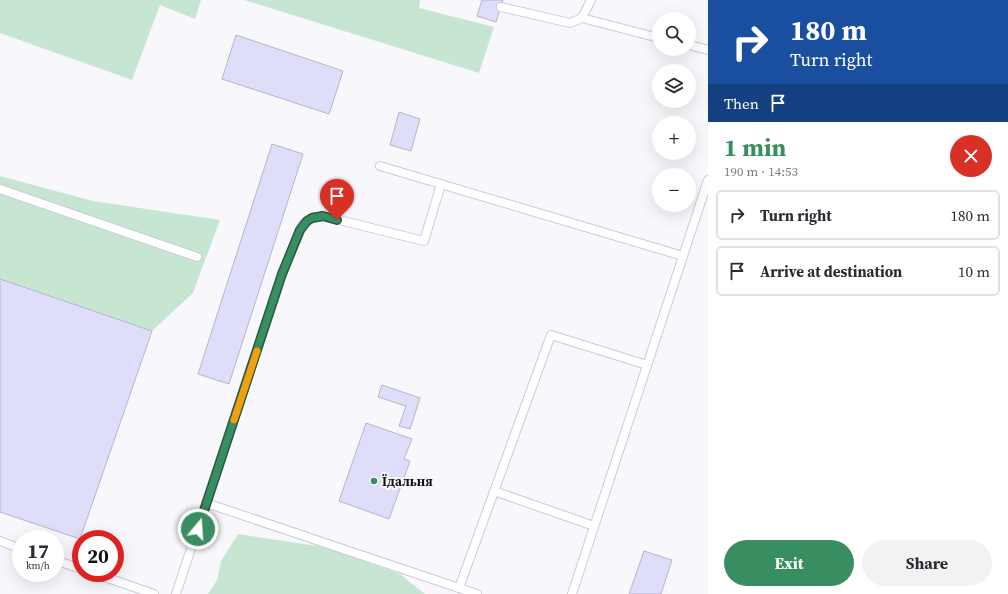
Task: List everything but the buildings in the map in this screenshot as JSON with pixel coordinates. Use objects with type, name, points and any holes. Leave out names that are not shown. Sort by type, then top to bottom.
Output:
[{"type":"lane","points":[[582,18],[591,0]]},
{"type":"lane","points":[[501,6],[570,23],[582,18],[652,36]]},
{"type":"lane","points":[[696,47],[708,50]]},
{"type":"lane","points":[[380,166],[683,256]]},
{"type":"lane","points":[[572,594],[708,180]]},
{"type":"lane","points":[[176,594],[282,274],[303,224],[312,218],[323,216],[424,241],[441,184]]},
{"type":"lane","points":[[0,190],[197,257]]},
{"type":"lane","points":[[459,588],[551,335],[647,365]]},
{"type":"lane","points":[[494,491],[594,526]]},
{"type":"lane","points":[[206,503],[477,594]]},
{"type":"lane","points":[[0,541],[12,546]]},
{"type":"lane","points":[[119,582],[154,594]]},
{"type":"green space","points":[[0,0],[201,0],[195,19],[160,5],[132,80],[0,33]]},
{"type":"green space","points":[[244,0],[420,0],[419,8],[494,27],[479,73]]},
{"type":"green space","points":[[0,176],[93,201],[220,220],[193,293],[152,331],[0,279]]},
{"type":"green space","points":[[238,534],[324,547],[400,574],[425,594],[208,594],[217,580],[221,561]]},
{"type":"slow traffic","points":[[234,420],[257,351]]},
{"type":"place","name":"Їдальня","points":[[374,481]]},
{"type":"route","points":[[198,529],[282,274],[300,230],[303,224],[312,218],[323,216],[337,220]]}]
